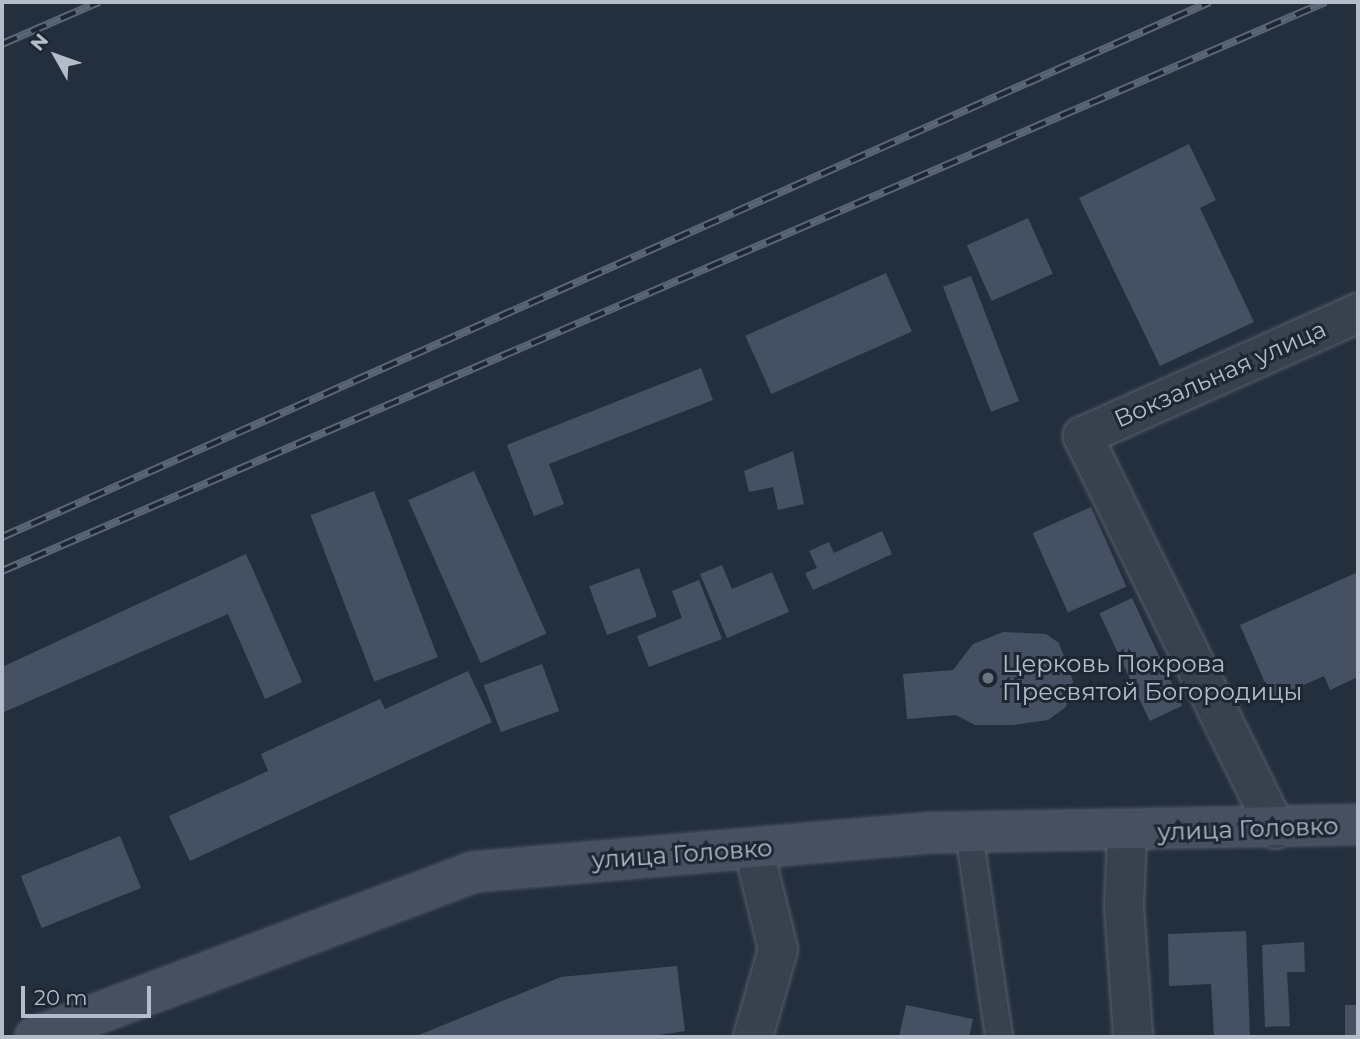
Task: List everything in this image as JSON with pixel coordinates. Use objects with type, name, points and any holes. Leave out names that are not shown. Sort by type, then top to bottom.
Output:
[{"type":"main road","name":"улица Головко","points":[[35,1037],[473,873],[969,833],[1127,834],[1358,825]]},
{"type":"street","name":"Вокзальная улица","points":[[1276,829],[1083,436],[1358,313]]},
{"type":"street","points":[[1127,834],[1124,906],[1133,1037]]},
{"type":"street","points":[[753,1037],[778,949],[754,851]]},
{"type":"lane","points":[[969,833],[999,1037]]},
{"type":"building","points":[[1189,144],[1216,200],[1200,208],[1254,322],[1160,366],[1079,198]]},
{"type":"building","points":[[1028,218],[1053,274],[992,301],[967,245]]},
{"type":"building","points":[[886,273],[912,331],[771,394],[745,336]]},
{"type":"building","points":[[971,276],[1019,401],[991,412],[943,287]]},
{"type":"building","points":[[701,368],[713,400],[549,464],[564,504],[534,516],[507,445]]},
{"type":"building","points":[[793,451],[804,504],[778,510],[773,487],[749,492],[744,471]]},
{"type":"building","points":[[474,471],[546,634],[481,663],[408,500]]},
{"type":"building","points":[[374,491],[438,657],[374,682],[311,515]]},
{"type":"building","points":[[1091,507],[1126,586],[1068,613],[1033,533]]},
{"type":"building","points":[[882,531],[892,554],[813,590],[805,573],[817,568],[809,551],[829,542],[834,553]]},
{"type":"building","points":[[246,554],[302,682],[265,699],[228,614],[2,713],[2,667]]},
{"type":"building","points":[[722,565],[732,589],[772,572],[789,612],[727,638],[700,574]]},
{"type":"building","points":[[639,568],[657,617],[607,635],[589,586]]},
{"type":"building","points":[[1358,572],[1358,677],[1330,690],[1324,676],[1272,699],[1240,625]]},
{"type":"building","points":[[699,580],[722,639],[649,667],[637,636],[682,618],[672,591]]},
{"type":"building","points":[[1132,598],[1182,706],[1150,721],[1099,613]]},
{"type":"building","name":"Церковь Покрова Пресвятой Богородицы","points":[[1003,632],[1046,634],[1059,643],[1073,681],[1066,707],[1048,720],[1013,725],[975,725],[956,715],[907,719],[903,674],[953,670],[973,644]]},
{"type":"building","points":[[542,664],[559,711],[501,732],[484,685]]},
{"type":"building","points":[[468,671],[492,722],[190,861],[169,816],[268,771],[261,754],[380,699],[385,709]]},
{"type":"building","points":[[120,836],[141,888],[42,928],[21,876]]},
{"type":"building","points":[[1246,931],[1250,1037],[1214,1037],[1211,984],[1169,986],[1168,934]]},
{"type":"building","points":[[1304,942],[1305,972],[1287,972],[1290,1026],[1265,1027],[1262,945]]},
{"type":"building","points":[[677,966],[685,1031],[647,1037],[414,1037],[561,977]]},
{"type":"building","points":[[906,1005],[973,1019],[969,1037],[899,1037]]},
{"type":"building","points":[[1345,1005],[1358,1005],[1358,1037],[1345,1037]]},
{"type":"railway","points":[[2,44],[99,2]]},
{"type":"railway","points":[[2,537],[1210,2]]},
{"type":"railway","points":[[2,571],[1326,2]]},
{"type":"place","name":"Церковь Покрова Пресвятой Богородицы","points":[[988,678]]}]
